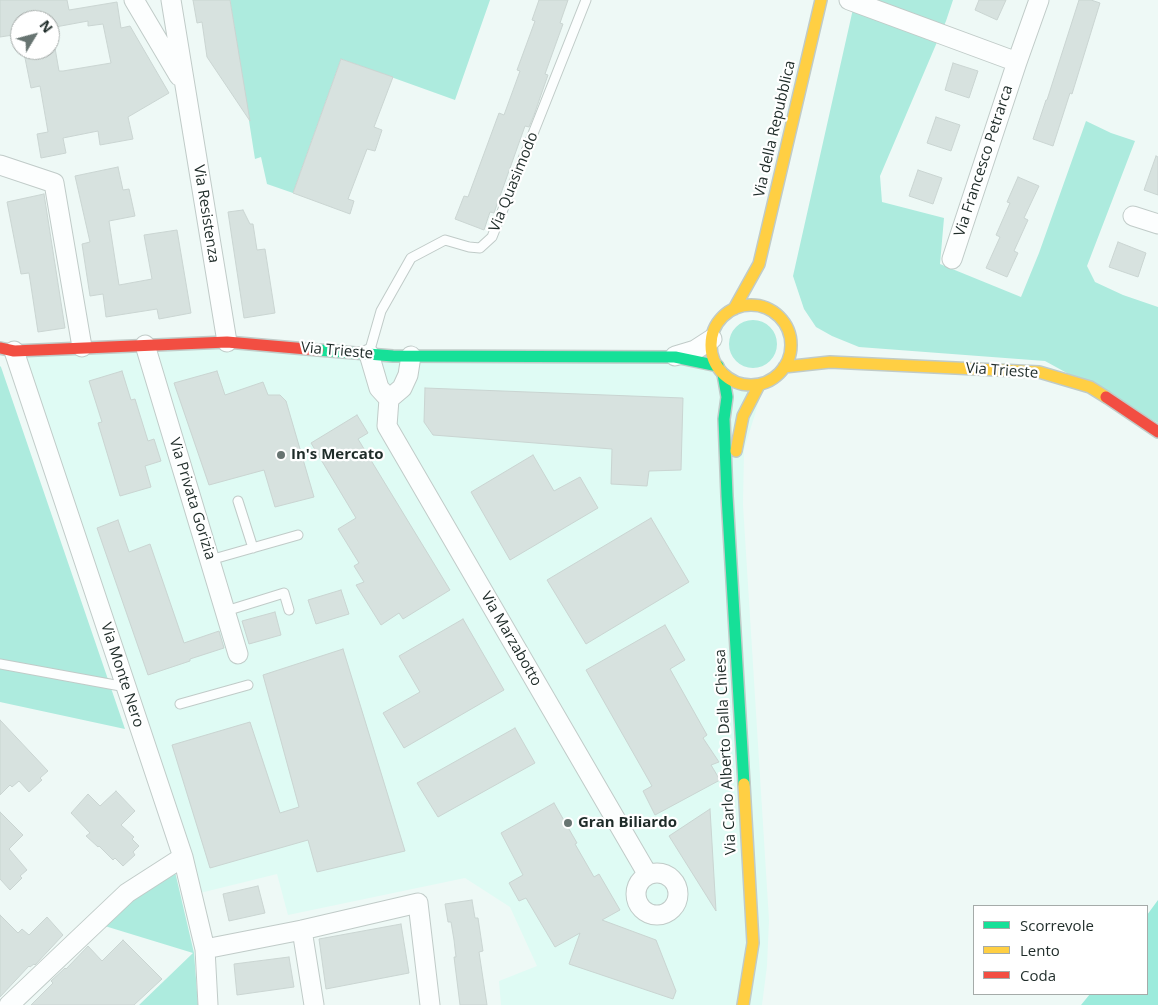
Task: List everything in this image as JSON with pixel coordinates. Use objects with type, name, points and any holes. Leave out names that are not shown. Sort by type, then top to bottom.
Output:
[{"type":"street","name":"Via Resistenza","points":[[134,0],[185,87]]},
{"type":"street","name":"Via Resistenza","points":[[166,0],[173,9],[227,342]]},
{"type":"street","name":"Via della Repubblica","points":[[734,309],[759,264],[821,0]]},
{"type":"street","points":[[849,0],[1017,62]]},
{"type":"street","name":"Via Francesco Petrarca","points":[[952,260],[1039,0]]},
{"type":"street","points":[[0,165],[54,183],[82,347]]},
{"type":"street","points":[[1133,216],[1158,224]]},
{"type":"street","name":"Via della Repubblica","points":[[759,264],[762,282]]},
{"type":"street","points":[[766,304],[780,317],[788,330],[791,346],[788,361],[780,374],[759,385],[751,386],[736,382],[720,370],[714,360],[711,346],[714,330],[722,317],[734,309],[766,304]]},
{"type":"street","name":"Via Trieste","points":[[790,338],[830,362]]},
{"type":"street","name":"Via Trieste","points":[[674,357],[695,350],[712,339]]},
{"type":"street","name":"Via Trieste","points":[[7,350],[227,342],[411,356],[674,357],[720,370]]},
{"type":"street","name":"Via Privata Gorizia","points":[[145,345],[238,654]]},
{"type":"street","name":"Via Monte Nero","points":[[7,350],[126,687],[183,857],[205,949],[208,1005]]},
{"type":"street","points":[[369,354],[379,388],[389,399],[402,388],[408,375],[411,356]]},
{"type":"street","name":"Via Trieste","points":[[784,368],[830,362],[1039,372],[1090,387],[1158,432]]},
{"type":"street","name":"Via Carlo Alberto Dalla Chiesa","points":[[720,370],[727,397],[724,419],[727,496],[753,943],[743,1005]]},
{"type":"street","name":"Via Carlo Alberto Dalla Chiesa","points":[[727,496],[743,416],[759,385]]},
{"type":"street","name":"Via Marzabotto","points":[[389,399],[387,426],[648,875]]},
{"type":"street","points":[[9,1005],[127,893],[183,857]]},
{"type":"street","points":[[205,949],[302,930],[418,903],[430,1005]]},
{"type":"street","points":[[302,930],[314,1005]]},
{"type":"lane","name":"Via Quasimodo","points":[[369,354],[381,311],[412,258],[446,240],[469,247],[480,248],[492,237],[586,0]]},
{"type":"lane","points":[[238,501],[253,548]]},
{"type":"lane","points":[[210,560],[298,535]]},
{"type":"lane","points":[[226,611],[284,593],[289,610]]},
{"type":"lane","points":[[0,664],[126,687]]},
{"type":"lane","points":[[180,704],[248,685]]},
{"type":"shaded area","points":[[228,346],[672,363],[715,372],[734,389],[762,391],[744,450],[743,505],[769,920],[767,966],[762,1005],[501,1005],[499,981],[537,966],[510,907],[465,878],[288,915],[277,874],[196,894],[19,355]]},
{"type":"green space","points":[[230,0],[490,0],[455,100],[341,59],[293,193],[267,184],[261,157],[255,159]]},
{"type":"green space","points":[[855,0],[953,0],[946,21],[880,176],[882,202],[944,218],[940,264],[1021,297],[1039,253],[1086,121],[1111,133],[1135,141],[1087,266],[1095,282],[1123,295],[1158,307],[1158,423],[1045,361],[859,347],[816,327],[804,309],[793,276]]},
{"type":"green space","points":[[748,320],[758,320],[770,327],[777,339],[777,349],[770,361],[758,368],[748,368],[740,364],[733,357],[729,349],[729,339],[733,331],[740,324]]},
{"type":"green space","points":[[1,367],[125,729],[0,702]]},
{"type":"green space","points":[[173,863],[194,953],[198,1005],[139,1005],[193,953],[95,923]]},
{"type":"green space","points":[[1158,900],[1158,1005],[1081,1005],[1089,995],[1148,995],[1148,914]]},
{"type":"building","points":[[0,0],[67,0],[69,10],[117,2],[121,28],[130,26],[169,93],[128,117],[133,139],[100,145],[98,131],[63,138],[66,153],[41,158],[37,134],[48,132],[40,86],[31,88],[25,60],[57,60],[59,71],[111,63],[103,24],[88,26],[88,21],[60,26],[60,10],[10,10],[10,36],[0,37]]},
{"type":"building","points":[[193,0],[230,0],[250,121],[207,57],[202,22],[197,23]]},
{"type":"building","points":[[539,0],[568,0],[560,23],[563,24],[545,74],[548,75],[534,115],[529,127],[525,126],[494,213],[490,212],[484,230],[455,219],[464,196],[468,197],[499,113],[504,115],[520,71],[517,70],[535,21],[532,20]]},
{"type":"building","points":[[979,0],[1006,0],[997,20],[975,10]]},
{"type":"building","points":[[1079,0],[1091,0],[1100,3],[1072,94],[1070,93],[1053,146],[1033,139]]},
{"type":"building","points":[[341,59],[393,77],[374,127],[382,130],[375,151],[367,149],[348,199],[354,201],[350,214],[293,193]]},
{"type":"building","points":[[953,63],[978,71],[969,98],[945,90]]},
{"type":"building","points":[[936,117],[960,125],[951,151],[927,143]]},
{"type":"building","points":[[1156,156],[1158,157],[1158,195],[1144,190]]},
{"type":"building","points":[[118,167],[123,190],[129,189],[135,216],[109,221],[119,285],[152,279],[144,235],[177,230],[191,313],[159,319],[157,309],[106,317],[103,294],[90,296],[82,244],[90,242],[75,176]]},
{"type":"building","points":[[918,170],[942,178],[933,204],[909,196]]},
{"type":"building","points":[[1018,177],[1039,186],[1024,218],[1028,220],[1014,251],[1018,253],[1007,277],[986,268],[1000,237],[996,235],[1010,203],[1007,202]]},
{"type":"building","points":[[44,194],[65,328],[38,332],[29,273],[21,274],[7,202]]},
{"type":"building","points":[[243,210],[250,224],[253,224],[257,250],[265,249],[275,313],[244,318],[228,212]]},
{"type":"building","points":[[1118,242],[1146,253],[1138,277],[1109,267]]},
{"type":"building","points":[[122,371],[131,400],[135,399],[148,441],[154,439],[161,461],[145,466],[151,487],[120,496],[98,423],[102,422],[89,381]]},
{"type":"building","points":[[217,371],[225,395],[263,382],[268,395],[280,395],[286,401],[314,497],[275,507],[264,470],[209,485],[174,383]]},
{"type":"building","points":[[425,388],[683,398],[681,470],[649,471],[647,486],[611,484],[612,449],[433,435],[424,422]]},
{"type":"building","points":[[357,415],[368,433],[358,439],[450,590],[403,619],[399,613],[381,625],[356,585],[364,582],[354,566],[359,563],[338,529],[356,518],[311,443]]},
{"type":"building","points":[[533,455],[554,491],[580,477],[598,508],[510,560],[471,492]]},
{"type":"building","points":[[651,518],[689,582],[586,644],[547,580]]},
{"type":"building","points":[[118,520],[129,552],[150,544],[184,643],[219,631],[224,648],[148,675],[97,528]]},
{"type":"building","points":[[341,590],[349,614],[316,624],[308,600]]},
{"type":"building","points":[[275,612],[281,635],[249,644],[242,621]]},
{"type":"building","points":[[463,619],[504,690],[404,748],[383,713],[420,692],[399,656]]},
{"type":"building","points":[[665,625],[685,660],[670,669],[707,735],[703,738],[719,762],[711,765],[720,780],[655,815],[643,791],[652,786],[586,670]]},
{"type":"building","points":[[343,649],[405,851],[317,872],[308,840],[210,868],[172,745],[250,722],[280,813],[299,807],[263,675]]},
{"type":"building","points":[[0,720],[48,771],[40,778],[42,780],[29,792],[19,781],[12,787],[10,785],[0,795]]},
{"type":"building","points":[[515,728],[535,763],[438,817],[417,783]]},
{"type":"building","points":[[116,791],[135,811],[121,825],[134,837],[132,839],[139,846],[133,852],[135,855],[123,866],[115,858],[113,860],[86,836],[90,833],[71,813],[88,794],[100,806]]},
{"type":"building","points":[[554,803],[594,877],[599,874],[620,910],[602,920],[656,940],[676,991],[673,999],[569,964],[580,933],[555,947],[526,898],[519,901],[509,883],[523,875],[501,833]]},
{"type":"building","points":[[710,809],[716,911],[669,836]]},
{"type":"building","points":[[0,812],[23,835],[9,849],[27,870],[10,890],[0,879]]},
{"type":"building","points":[[258,886],[265,913],[229,921],[223,894]]},
{"type":"building","points":[[472,900],[475,918],[478,918],[483,951],[479,952],[487,1005],[460,1005],[454,957],[456,957],[454,940],[445,904]]},
{"type":"building","points":[[0,915],[18,933],[22,929],[29,935],[47,917],[63,935],[35,965],[29,966],[0,997]]},
{"type":"building","points":[[401,924],[409,973],[326,989],[319,939]]},
{"type":"building","points":[[123,940],[162,979],[134,1005],[31,1005],[53,983],[51,981],[66,969],[88,946],[102,961]]},
{"type":"building","points":[[289,957],[294,987],[237,995],[234,964]]},
{"type":"traffic: fast","points":[[318,350],[393,356],[675,357],[718,366]]},
{"type":"traffic: fast","points":[[723,374],[727,397],[724,419],[727,496],[744,784]]},
{"type":"traffic: slow","points":[[734,309],[759,264],[821,0]]},
{"type":"traffic: slow","points":[[751,305],[766,308],[779,317],[788,330],[791,345],[788,360],[779,373],[766,382],[751,385],[736,382],[723,373],[714,360],[711,345],[714,330],[723,317],[736,308],[751,305]]},
{"type":"traffic: slow","points":[[784,367],[830,362],[1039,372],[1090,387],[1106,397]]},
{"type":"traffic: slow","points":[[736,451],[743,416],[759,385]]},
{"type":"traffic: slow","points":[[743,1005],[753,943],[744,784]]},
{"type":"traffic: jam","points":[[0,348],[14,351],[227,342],[318,350]]},
{"type":"traffic: jam","points":[[1106,397],[1158,432]]},
{"type":"place","name":"In's Mercato","points":[[281,455]]},
{"type":"place","name":"Gran Biliardo","points":[[568,823]]}]
